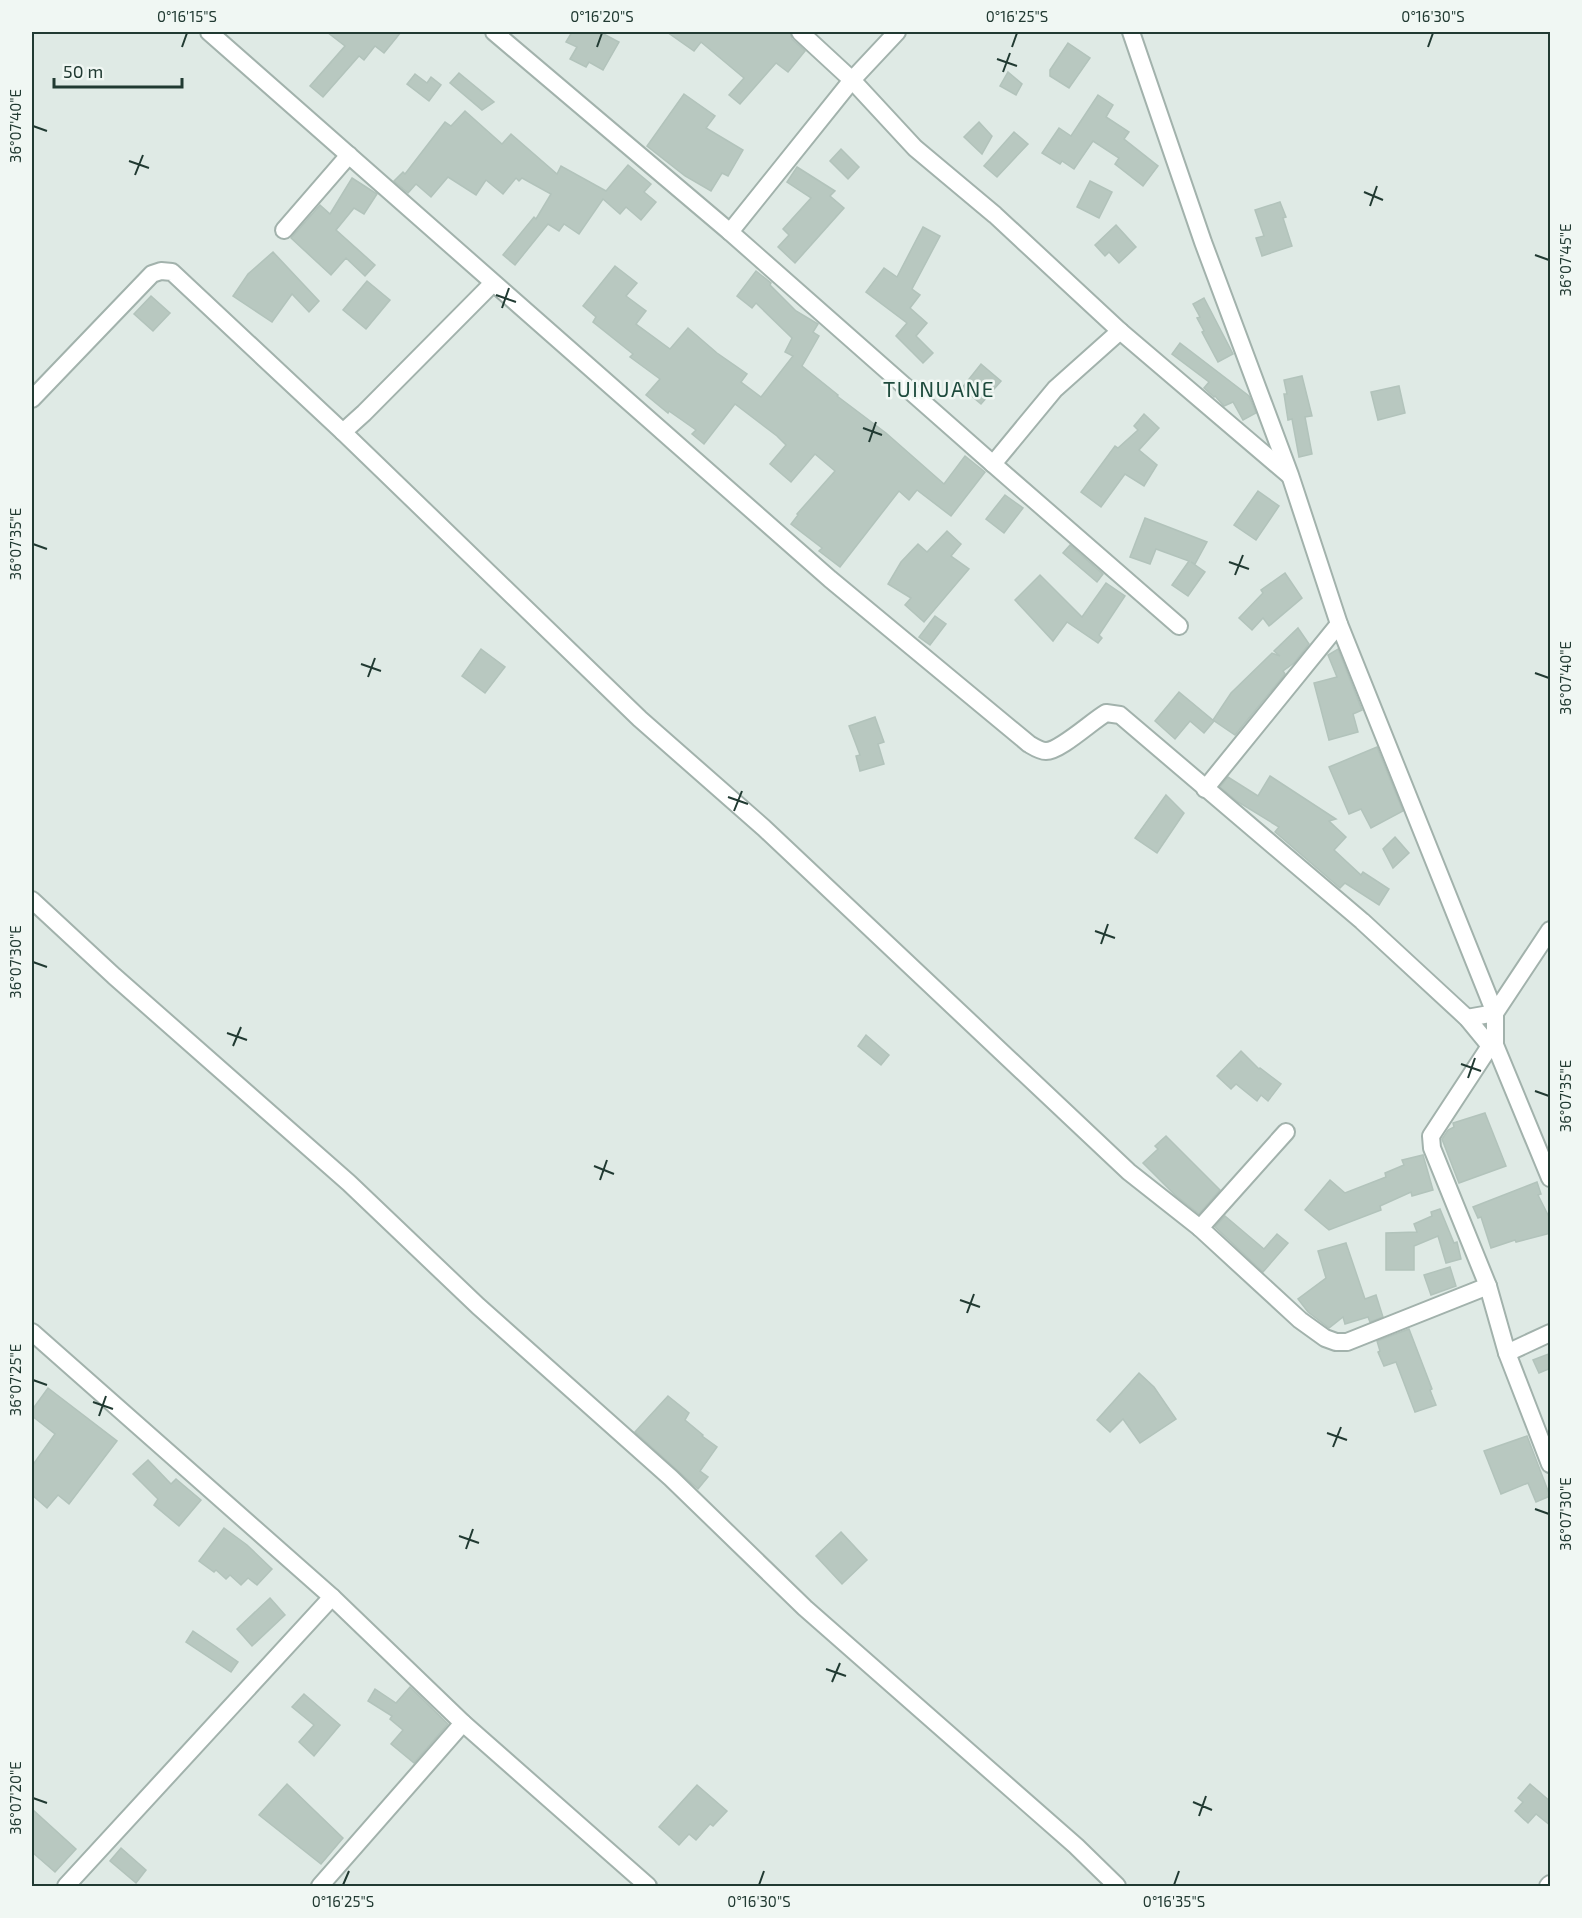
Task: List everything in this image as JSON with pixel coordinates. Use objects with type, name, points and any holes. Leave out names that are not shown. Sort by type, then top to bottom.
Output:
[{"type":"street","points":[[209,32],[830,579],[1029,744],[1046,751],[1057,749],[1106,713],[1120,716],[1362,921],[1467,1018],[1493,1046],[1551,1178]]},
{"type":"street","points":[[494,32],[730,232],[1179,626]]},
{"type":"street","points":[[801,32],[852,81],[915,148],[994,215],[1120,331],[1290,476]]},
{"type":"street","points":[[730,232],[852,81],[897,32]]},
{"type":"street","points":[[1131,32],[1203,242],[1290,476],[1339,624],[1495,1012],[1493,1046],[1431,1136],[1435,1159],[1488,1286],[1507,1353],[1551,1464]]},
{"type":"street","points":[[284,230],[349,155]]},
{"type":"street","points":[[32,399],[153,274],[160,271],[171,272],[343,432],[640,719],[764,828],[1129,1172],[1200,1228],[1300,1320],[1325,1338],[1336,1342],[1347,1342],[1488,1286]]},
{"type":"street","points":[[343,432],[493,283]]},
{"type":"street","points":[[993,464],[1055,389],[1120,331]]},
{"type":"street","points":[[1205,789],[1339,624]]},
{"type":"street","points":[[32,900],[114,976],[349,1183],[478,1306],[671,1478],[806,1608],[1076,1846],[1117,1887]]},
{"type":"street","points":[[1467,1018],[1495,1012],[1551,930]]},
{"type":"street","points":[[1200,1228],[1286,1132]]},
{"type":"street","points":[[32,1332],[332,1597],[463,1723],[648,1887]]},
{"type":"street","points":[[1507,1353],[1551,1334]]},
{"type":"street","points":[[66,1887],[332,1597]]},
{"type":"street","points":[[320,1887],[463,1723]]},
{"type":"building","points":[[327,32],[401,32],[384,53],[375,46],[364,60],[359,56],[323,97],[310,86],[345,46]]},
{"type":"building","points":[[572,32],[600,32],[619,42],[603,70],[589,62],[586,67],[570,59],[577,47],[566,42]]},
{"type":"building","points":[[667,32],[790,32],[792,39],[805,51],[788,72],[776,63],[740,104],[729,95],[744,78],[701,42],[694,51]]},
{"type":"building","points":[[1068,43],[1090,58],[1069,88],[1050,76],[1050,70]]},
{"type":"building","points":[[1008,72],[1022,84],[1016,95],[1000,86]]},
{"type":"building","points":[[459,73],[494,102],[482,110],[450,83]]},
{"type":"building","points":[[415,74],[427,83],[431,77],[441,85],[429,101],[407,84]]},
{"type":"building","points":[[684,94],[715,116],[706,128],[743,150],[728,176],[722,173],[711,191],[685,176],[647,146]]},
{"type":"building","points":[[1098,95],[1113,105],[1106,117],[1129,132],[1124,139],[1158,166],[1143,186],[1115,164],[1119,158],[1093,141],[1074,169],[1042,153],[1059,128],[1071,136]]},
{"type":"building","points":[[465,111],[502,144],[511,134],[557,174],[561,166],[606,191],[628,165],[651,184],[644,192],[656,202],[641,220],[626,207],[620,214],[603,199],[579,234],[564,224],[559,231],[548,224],[515,265],[503,255],[534,217],[536,219],[551,194],[522,178],[519,181],[516,178],[503,194],[486,180],[476,195],[448,177],[431,197],[416,184],[408,193],[394,181],[403,172],[405,174],[445,122],[451,126]]},
{"type":"building","points":[[979,122],[992,136],[982,154],[964,137]]},
{"type":"building","points":[[1014,132],[1028,144],[997,177],[984,166]]},
{"type":"building","points":[[841,149],[859,167],[848,179],[830,161]]},
{"type":"building","points":[[797,167],[835,191],[830,196],[844,208],[795,263],[778,247],[789,235],[783,229],[811,198],[787,182]]},
{"type":"building","points":[[352,178],[377,194],[364,214],[354,208],[336,230],[375,265],[365,276],[346,258],[331,275],[291,238],[320,205],[330,214]]},
{"type":"building","points":[[1090,181],[1112,192],[1099,218],[1077,207]]},
{"type":"building","points":[[1280,202],[1286,217],[1283,218],[1292,246],[1262,256],[1256,238],[1264,236],[1255,210]]},
{"type":"building","points":[[1116,225],[1136,247],[1119,263],[1109,252],[1105,256],[1095,245]]},
{"type":"building","points":[[923,227],[940,236],[912,289],[920,295],[910,308],[927,323],[916,336],[933,353],[923,363],[896,336],[907,323],[866,292],[884,268],[897,277]]},
{"type":"building","points":[[273,252],[319,301],[309,312],[292,294],[272,322],[233,296],[248,274]]},
{"type":"building","points":[[615,266],[637,283],[626,296],[646,311],[636,324],[670,349],[688,328],[717,353],[747,374],[741,382],[761,397],[793,356],[785,352],[792,338],[756,303],[752,308],[737,296],[756,271],[771,283],[770,285],[796,311],[818,324],[813,332],[819,336],[802,366],[886,433],[944,484],[965,456],[985,472],[951,516],[917,490],[909,500],[899,491],[840,567],[819,551],[822,548],[791,524],[835,471],[815,454],[791,482],[770,464],[786,445],[735,404],[704,444],[692,434],[696,430],[669,411],[668,413],[646,395],[660,379],[630,357],[633,354],[593,322],[596,317],[583,306]]},
{"type":"building","points":[[367,281],[390,300],[366,329],[343,310]]},
{"type":"building","points":[[151,296],[170,313],[153,331],[134,314]]},
{"type":"building","points":[[1204,298],[1233,354],[1218,362],[1202,332],[1204,331],[1197,318],[1200,317],[1193,304]]},
{"type":"building","points":[[1180,343],[1249,396],[1256,413],[1243,420],[1233,402],[1224,406],[1204,388],[1209,382],[1172,354]]},
{"type":"building","points":[[981,364],[1001,381],[981,404],[962,388]]},
{"type":"building","points":[[1302,376],[1312,416],[1305,417],[1312,454],[1299,457],[1292,419],[1288,420],[1284,380]]},
{"type":"building","points":[[1399,386],[1405,413],[1378,420],[1371,392]]},
{"type":"building","points":[[1144,414],[1159,428],[1139,450],[1157,465],[1144,486],[1125,474],[1101,507],[1081,492],[1115,446],[1118,448],[1138,430],[1134,426]]},
{"type":"building","points":[[1258,491],[1279,506],[1256,540],[1234,525]]},
{"type":"building","points":[[1005,495],[1023,508],[1004,533],[986,519]]},
{"type":"building","points":[[1145,518],[1207,542],[1195,564],[1191,562],[1205,572],[1188,596],[1172,585],[1189,561],[1156,549],[1150,564],[1130,557]]},
{"type":"building","points":[[947,531],[961,544],[951,556],[969,569],[924,622],[905,605],[911,598],[888,584],[901,562],[918,544],[927,552]]},
{"type":"building","points":[[1070,545],[1103,574],[1097,582],[1063,553]]},
{"type":"building","points":[[1285,573],[1302,598],[1269,626],[1263,618],[1252,630],[1239,618],[1263,593],[1261,590]]},
{"type":"building","points":[[1040,575],[1082,617],[1106,583],[1125,596],[1099,635],[1102,638],[1098,643],[1067,622],[1053,641],[1015,600]]},
{"type":"building","points":[[935,616],[946,624],[930,645],[919,637]]},
{"type":"building","points":[[1298,628],[1309,644],[1294,663],[1283,671],[1285,674],[1235,735],[1213,720],[1231,693],[1272,653],[1280,656],[1274,651]]},
{"type":"building","points":[[481,649],[505,667],[485,693],[462,676]]},
{"type":"building","points":[[1338,649],[1362,710],[1353,714],[1358,732],[1329,740],[1314,683],[1337,677],[1328,655]]},
{"type":"building","points":[[1179,692],[1214,721],[1204,733],[1190,721],[1175,739],[1155,721]]},
{"type":"building","points":[[875,717],[884,742],[878,744],[884,764],[860,771],[856,756],[860,755],[849,726]]},
{"type":"building","points":[[1377,747],[1403,811],[1371,828],[1361,809],[1349,814],[1329,767]]},
{"type":"building","points":[[1270,776],[1336,819],[1329,821],[1346,837],[1334,850],[1361,875],[1363,872],[1389,889],[1379,905],[1345,883],[1340,888],[1275,832],[1279,827],[1238,802],[1220,787],[1228,777],[1258,796]]},
{"type":"building","points":[[1166,795],[1184,813],[1157,853],[1135,838]]},
{"type":"building","points":[[1395,837],[1409,853],[1393,868],[1383,849]]},
{"type":"building","points":[[866,1035],[889,1055],[881,1065],[858,1046]]},
{"type":"building","points":[[1241,1051],[1259,1069],[1281,1084],[1268,1101],[1261,1095],[1257,1101],[1236,1084],[1231,1089],[1217,1076]]},
{"type":"building","points":[[1485,1113],[1506,1166],[1459,1183],[1442,1139],[1448,1130],[1454,1127],[1453,1123]]},
{"type":"building","points":[[1166,1136],[1220,1190],[1199,1214],[1175,1195],[1143,1163],[1158,1149],[1155,1146]]},
{"type":"building","points":[[1423,1155],[1433,1190],[1412,1196],[1411,1192],[1380,1206],[1381,1210],[1329,1230],[1305,1210],[1330,1180],[1345,1193],[1386,1177],[1385,1173],[1404,1165],[1402,1160]]},
{"type":"building","points":[[1537,1182],[1541,1194],[1538,1195],[1551,1221],[1551,1233],[1516,1242],[1515,1240],[1491,1248],[1481,1217],[1478,1218],[1473,1207]]},
{"type":"building","points":[[1440,1209],[1454,1243],[1457,1242],[1461,1259],[1446,1263],[1438,1236],[1414,1246],[1414,1270],[1386,1270],[1386,1233],[1417,1232],[1414,1224],[1432,1216],[1431,1212]]},
{"type":"building","points":[[1225,1216],[1264,1249],[1277,1234],[1288,1243],[1263,1272],[1215,1227]]},
{"type":"building","points":[[1346,1243],[1365,1299],[1376,1295],[1383,1317],[1370,1322],[1368,1317],[1345,1324],[1343,1317],[1329,1328],[1308,1312],[1298,1299],[1326,1278],[1318,1251]]},
{"type":"building","points":[[1450,1267],[1456,1286],[1431,1295],[1424,1275]]},
{"type":"building","points":[[1409,1329],[1436,1405],[1415,1412],[1396,1362],[1384,1366],[1378,1352],[1380,1351],[1377,1341]]},
{"type":"building","points":[[1551,1353],[1551,1368],[1539,1373],[1533,1360]]},
{"type":"building","points":[[1139,1373],[1154,1387],[1176,1419],[1140,1443],[1123,1419],[1110,1432],[1097,1420]]},
{"type":"building","points":[[48,1388],[117,1441],[69,1504],[58,1495],[47,1508],[32,1495],[32,1466],[55,1434],[32,1416],[32,1410]]},
{"type":"building","points":[[668,1396],[689,1413],[685,1420],[717,1447],[700,1471],[708,1477],[698,1489],[635,1432]]},
{"type":"building","points":[[1527,1436],[1550,1496],[1536,1502],[1528,1483],[1501,1494],[1484,1451]]},
{"type":"building","points":[[148,1460],[171,1484],[176,1479],[201,1500],[179,1526],[154,1505],[158,1499],[133,1474]]},
{"type":"building","points":[[224,1528],[247,1545],[272,1569],[257,1585],[248,1578],[241,1585],[230,1575],[226,1579],[216,1570],[214,1572],[199,1561]]},
{"type":"building","points":[[841,1532],[867,1560],[842,1584],[816,1556]]},
{"type":"building","points":[[270,1598],[285,1615],[252,1646],[237,1629]]},
{"type":"building","points":[[193,1631],[238,1662],[231,1672],[186,1642]]},
{"type":"building","points":[[410,1687],[448,1724],[414,1763],[391,1744],[403,1730],[390,1719],[392,1716],[368,1701],[375,1689],[396,1703]]},
{"type":"building","points":[[304,1694],[340,1725],[314,1756],[299,1742],[314,1725],[292,1707]]},
{"type":"building","points":[[287,1784],[343,1838],[321,1864],[259,1815]]},
{"type":"building","points":[[1530,1784],[1551,1802],[1551,1826],[1536,1814],[1528,1823],[1515,1811],[1523,1802],[1518,1798]]},
{"type":"building","points":[[697,1785],[727,1811],[713,1826],[710,1824],[696,1840],[689,1834],[679,1845],[659,1827]]},
{"type":"building","points":[[32,1809],[76,1849],[55,1872],[32,1852]]},
{"type":"building","points":[[121,1848],[146,1870],[136,1883],[110,1861]]},
{"type":"district","name":"TUINUANE","points":[[939,390]]}]
